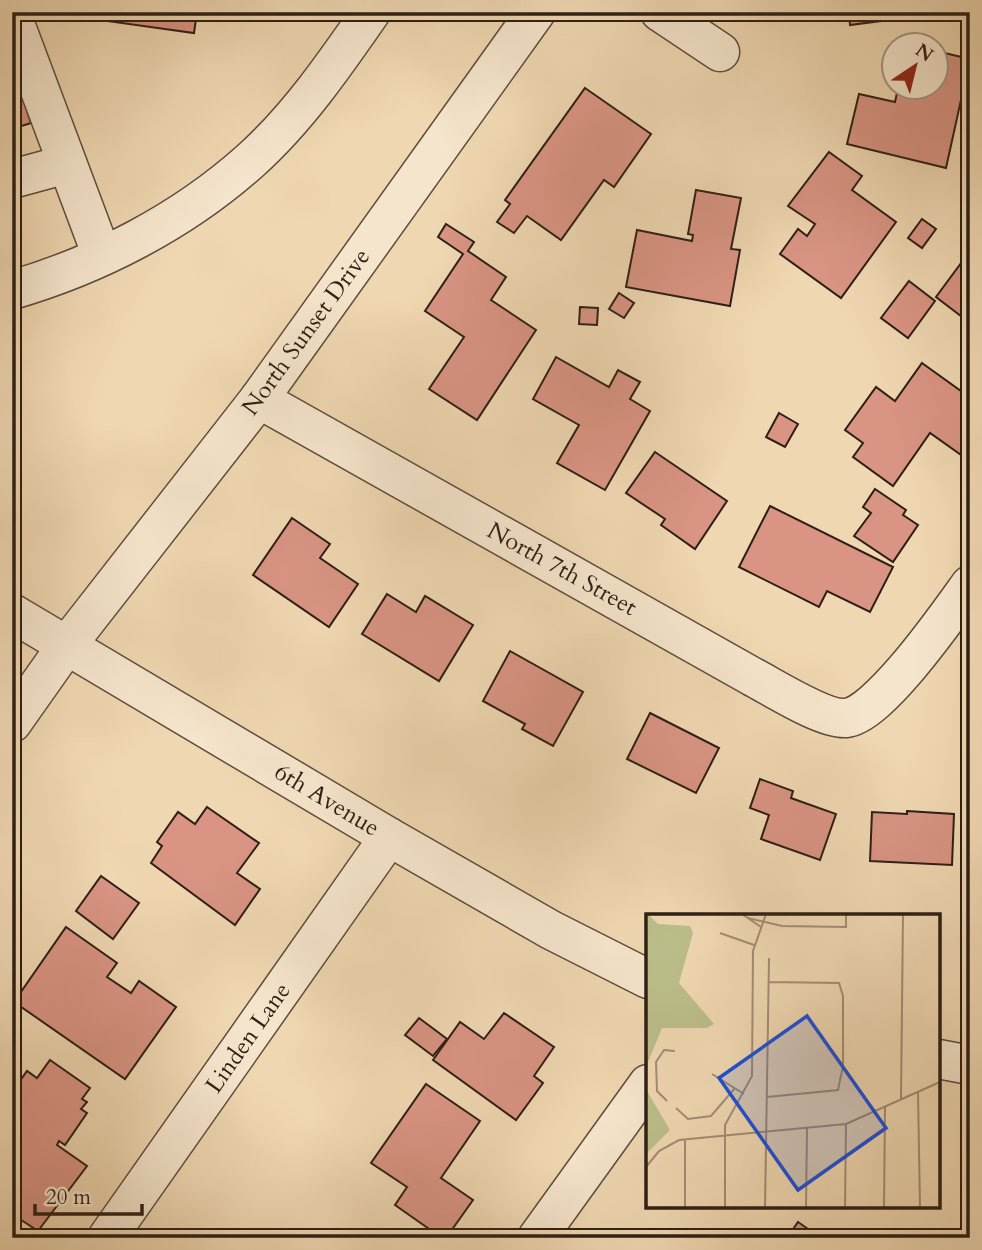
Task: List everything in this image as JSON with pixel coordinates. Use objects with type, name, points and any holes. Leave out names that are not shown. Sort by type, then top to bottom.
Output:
[{"type":"street","points":[[12,290],[79,267],[135,240],[187,209],[251,161],[304,102],[371,12]]},
{"type":"street","name":"North Sunset Drive","points":[[12,723],[67,645],[259,399],[536,12]]},
{"type":"street","points":[[660,12],[720,52]]},
{"type":"street","points":[[20,18],[67,164],[102,256]]},
{"type":"street","points":[[12,179],[67,164]]},
{"type":"street","name":"North 7th Street","points":[[259,399],[753,677],[825,714],[847,718],[869,708],[906,667],[970,585]]},
{"type":"street","name":"6th Avenue","points":[[12,613],[389,837],[551,930],[646,978]]},
{"type":"street","name":"Linden Lane","points":[[107,1238],[389,837]]},
{"type":"street","points":[[940,1059],[970,1065]]},
{"type":"street","points":[[537,1238],[646,1086]]},
{"type":"building","points":[[108,12],[197,12],[194,33],[107,21]]},
{"type":"building","points":[[849,12],[902,12],[889,20],[850,25]]},
{"type":"building","points":[[950,54],[970,59],[946,168],[847,144],[859,94],[880,99],[880,102],[950,102]]},
{"type":"building","points":[[585,88],[651,134],[614,187],[604,180],[561,240],[527,216],[514,233],[497,222],[510,204],[505,200]]},
{"type":"building","points":[[22,95],[31,123],[12,129],[12,99]]},
{"type":"building","points":[[829,152],[862,176],[852,190],[896,222],[841,298],[780,254],[798,229],[807,236],[815,224],[788,206]]},
{"type":"building","points":[[696,190],[741,198],[731,249],[740,250],[730,306],[626,287],[637,230],[692,241],[693,235],[688,234]]},
{"type":"building","points":[[922,219],[936,229],[922,248],[908,238]]},
{"type":"building","points":[[446,224],[474,242],[468,251],[506,277],[491,300],[536,330],[477,420],[429,389],[464,337],[425,311],[463,254],[438,237]]},
{"type":"building","points":[[967,255],[970,257],[970,323],[936,297]]},
{"type":"building","points":[[909,281],[935,301],[908,338],[881,318]]},
{"type":"building","points":[[619,293],[634,303],[624,318],[609,309]]},
{"type":"building","points":[[580,307],[598,308],[597,325],[579,324]]},
{"type":"building","points":[[556,357],[609,387],[618,370],[640,382],[630,399],[650,411],[605,490],[557,463],[579,425],[533,399]]},
{"type":"building","points":[[922,363],[968,396],[970,393],[970,448],[964,457],[930,433],[893,486],[853,457],[863,443],[845,430],[876,387],[895,401]]},
{"type":"building","points":[[779,413],[798,424],[785,447],[766,437]]},
{"type":"building","points":[[655,452],[727,501],[695,549],[661,525],[665,519],[626,493]]},
{"type":"building","points":[[875,489],[906,510],[903,515],[918,525],[893,562],[854,536],[871,513],[863,507]]},
{"type":"building","points":[[770,506],[893,567],[870,612],[827,591],[819,607],[739,567]]},
{"type":"building","points":[[292,518],[330,544],[320,558],[358,584],[329,627],[253,575]]},
{"type":"building","points":[[387,594],[416,612],[425,596],[473,625],[439,681],[362,634]]},
{"type":"building","points":[[510,651],[583,692],[553,746],[522,729],[525,724],[483,701]]},
{"type":"building","points":[[650,713],[719,748],[696,793],[627,759]]},
{"type":"building","points":[[760,779],[793,791],[791,798],[836,814],[820,860],[761,839],[769,815],[750,808]]},
{"type":"building","points":[[207,807],[259,843],[237,873],[260,889],[235,925],[151,863],[162,846],[157,842],[178,812],[195,824]]},
{"type":"building","points":[[907,811],[954,814],[952,865],[870,861],[872,812],[907,814]]},
{"type":"building","points":[[101,876],[139,903],[113,939],[76,911]]},
{"type":"building","points":[[66,927],[117,963],[107,977],[131,993],[139,981],[176,1007],[125,1079],[14,1002]]},
{"type":"building","points":[[504,1013],[554,1047],[534,1076],[543,1083],[516,1120],[433,1060],[460,1022],[484,1039]]},
{"type":"building","points":[[419,1018],[447,1039],[433,1056],[405,1035]]},
{"type":"building","points":[[50,1060],[90,1088],[82,1099],[87,1102],[81,1109],[87,1113],[65,1145],[59,1141],[57,1145],[87,1166],[38,1231],[12,1214],[12,1176],[19,1167],[12,1163],[12,1092],[27,1071],[37,1078]]},
{"type":"building","points":[[426,1084],[480,1121],[441,1178],[473,1200],[446,1238],[442,1238],[395,1205],[407,1187],[371,1163]]},
{"type":"building","points":[[798,1222],[821,1238],[787,1238]]}]
